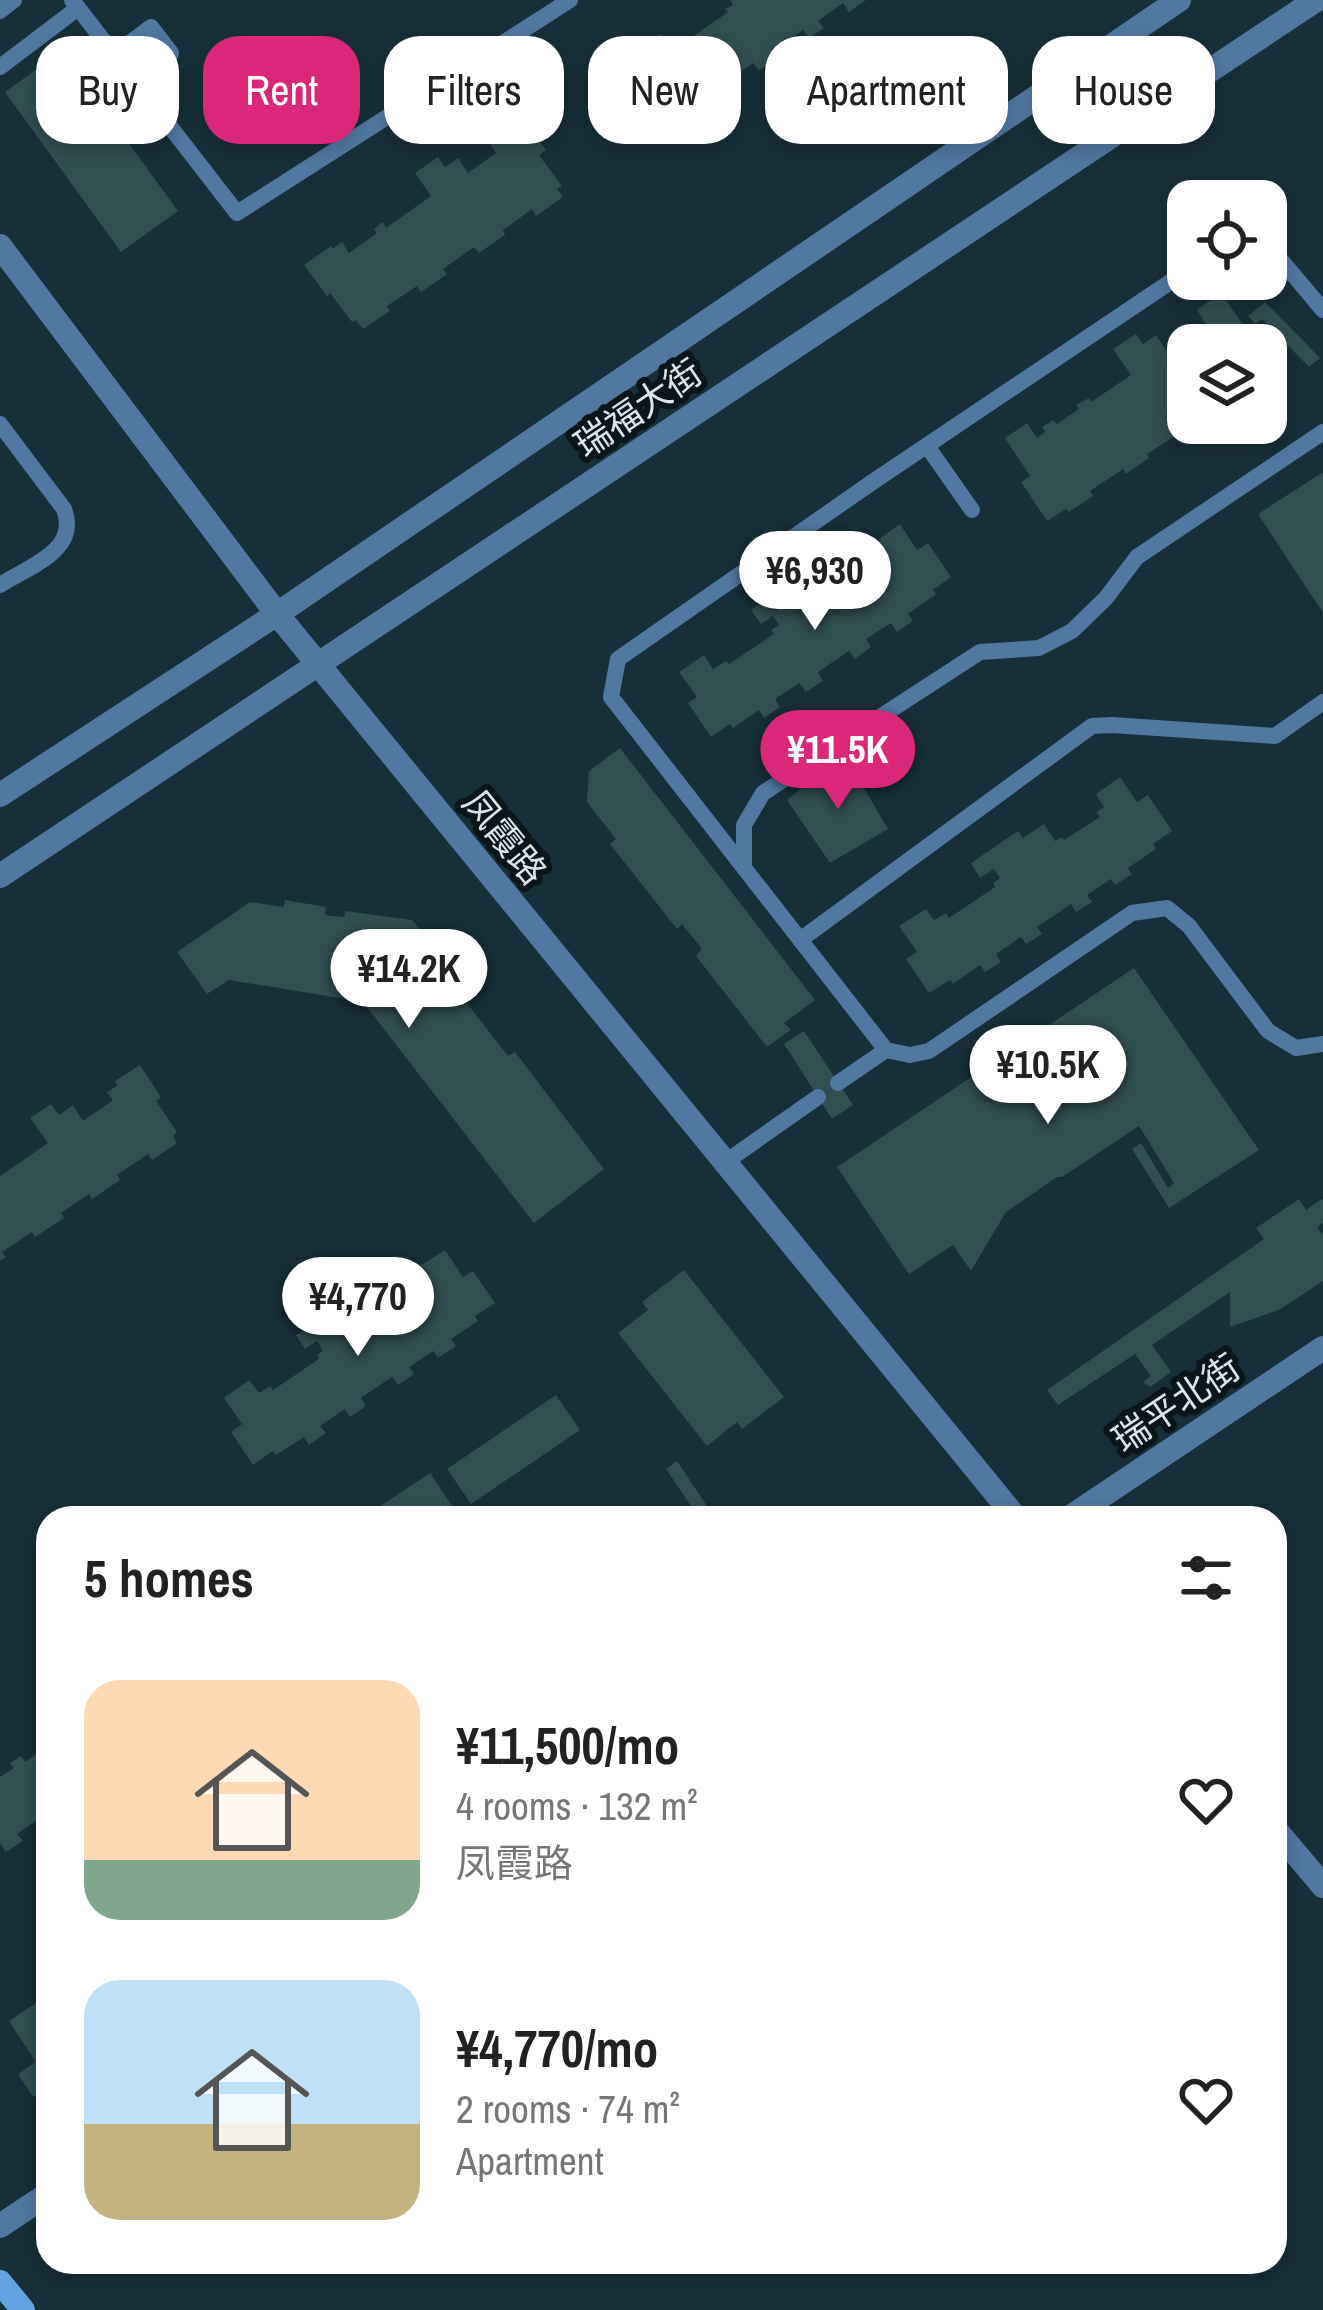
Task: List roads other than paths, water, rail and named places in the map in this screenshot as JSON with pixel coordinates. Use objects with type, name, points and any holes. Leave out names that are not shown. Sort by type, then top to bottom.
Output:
[{"type":"main road","points":[[0,2282],[23,2310]]},
{"type":"street","name":"瑞福大街","points":[[0,795],[277,614],[1179,0]]},
{"type":"street","name":"瑞福大街","points":[[0,876],[1316,0]]},
{"type":"street","name":"凤霞路","points":[[0,245],[277,614],[1006,1506]]},
{"type":"street","name":"瑞平北街","points":[[1087,1506],[1323,1348]]},
{"type":"street","points":[[1287,1843],[1323,1886]]},
{"type":"street","points":[[0,2226],[36,2202]]},
{"type":"lane","points":[[0,11],[14,0]]},
{"type":"lane","points":[[179,138],[237,213],[570,0]]},
{"type":"lane","points":[[0,67],[75,4],[99,36]]},
{"type":"lane","points":[[1287,268],[1323,310]]},
{"type":"lane","points":[[1167,284],[619,659],[611,697],[886,1050],[910,1055],[929,1051],[1132,913],[1167,908],[1189,926],[1268,1031],[1296,1048],[1323,1044]]},
{"type":"lane","points":[[0,424],[64,508],[69,533],[62,545],[0,585]]},
{"type":"lane","points":[[744,868],[744,825],[763,794],[980,652],[1039,648],[1072,631],[1106,598],[1137,557],[1323,432]]},
{"type":"lane","points":[[927,446],[972,510]]},
{"type":"lane","points":[[800,940],[1092,726],[1275,736],[1323,702]]},
{"type":"lane","points":[[838,1083],[886,1050]]},
{"type":"lane","points":[[724,1163],[818,1097]]}]
